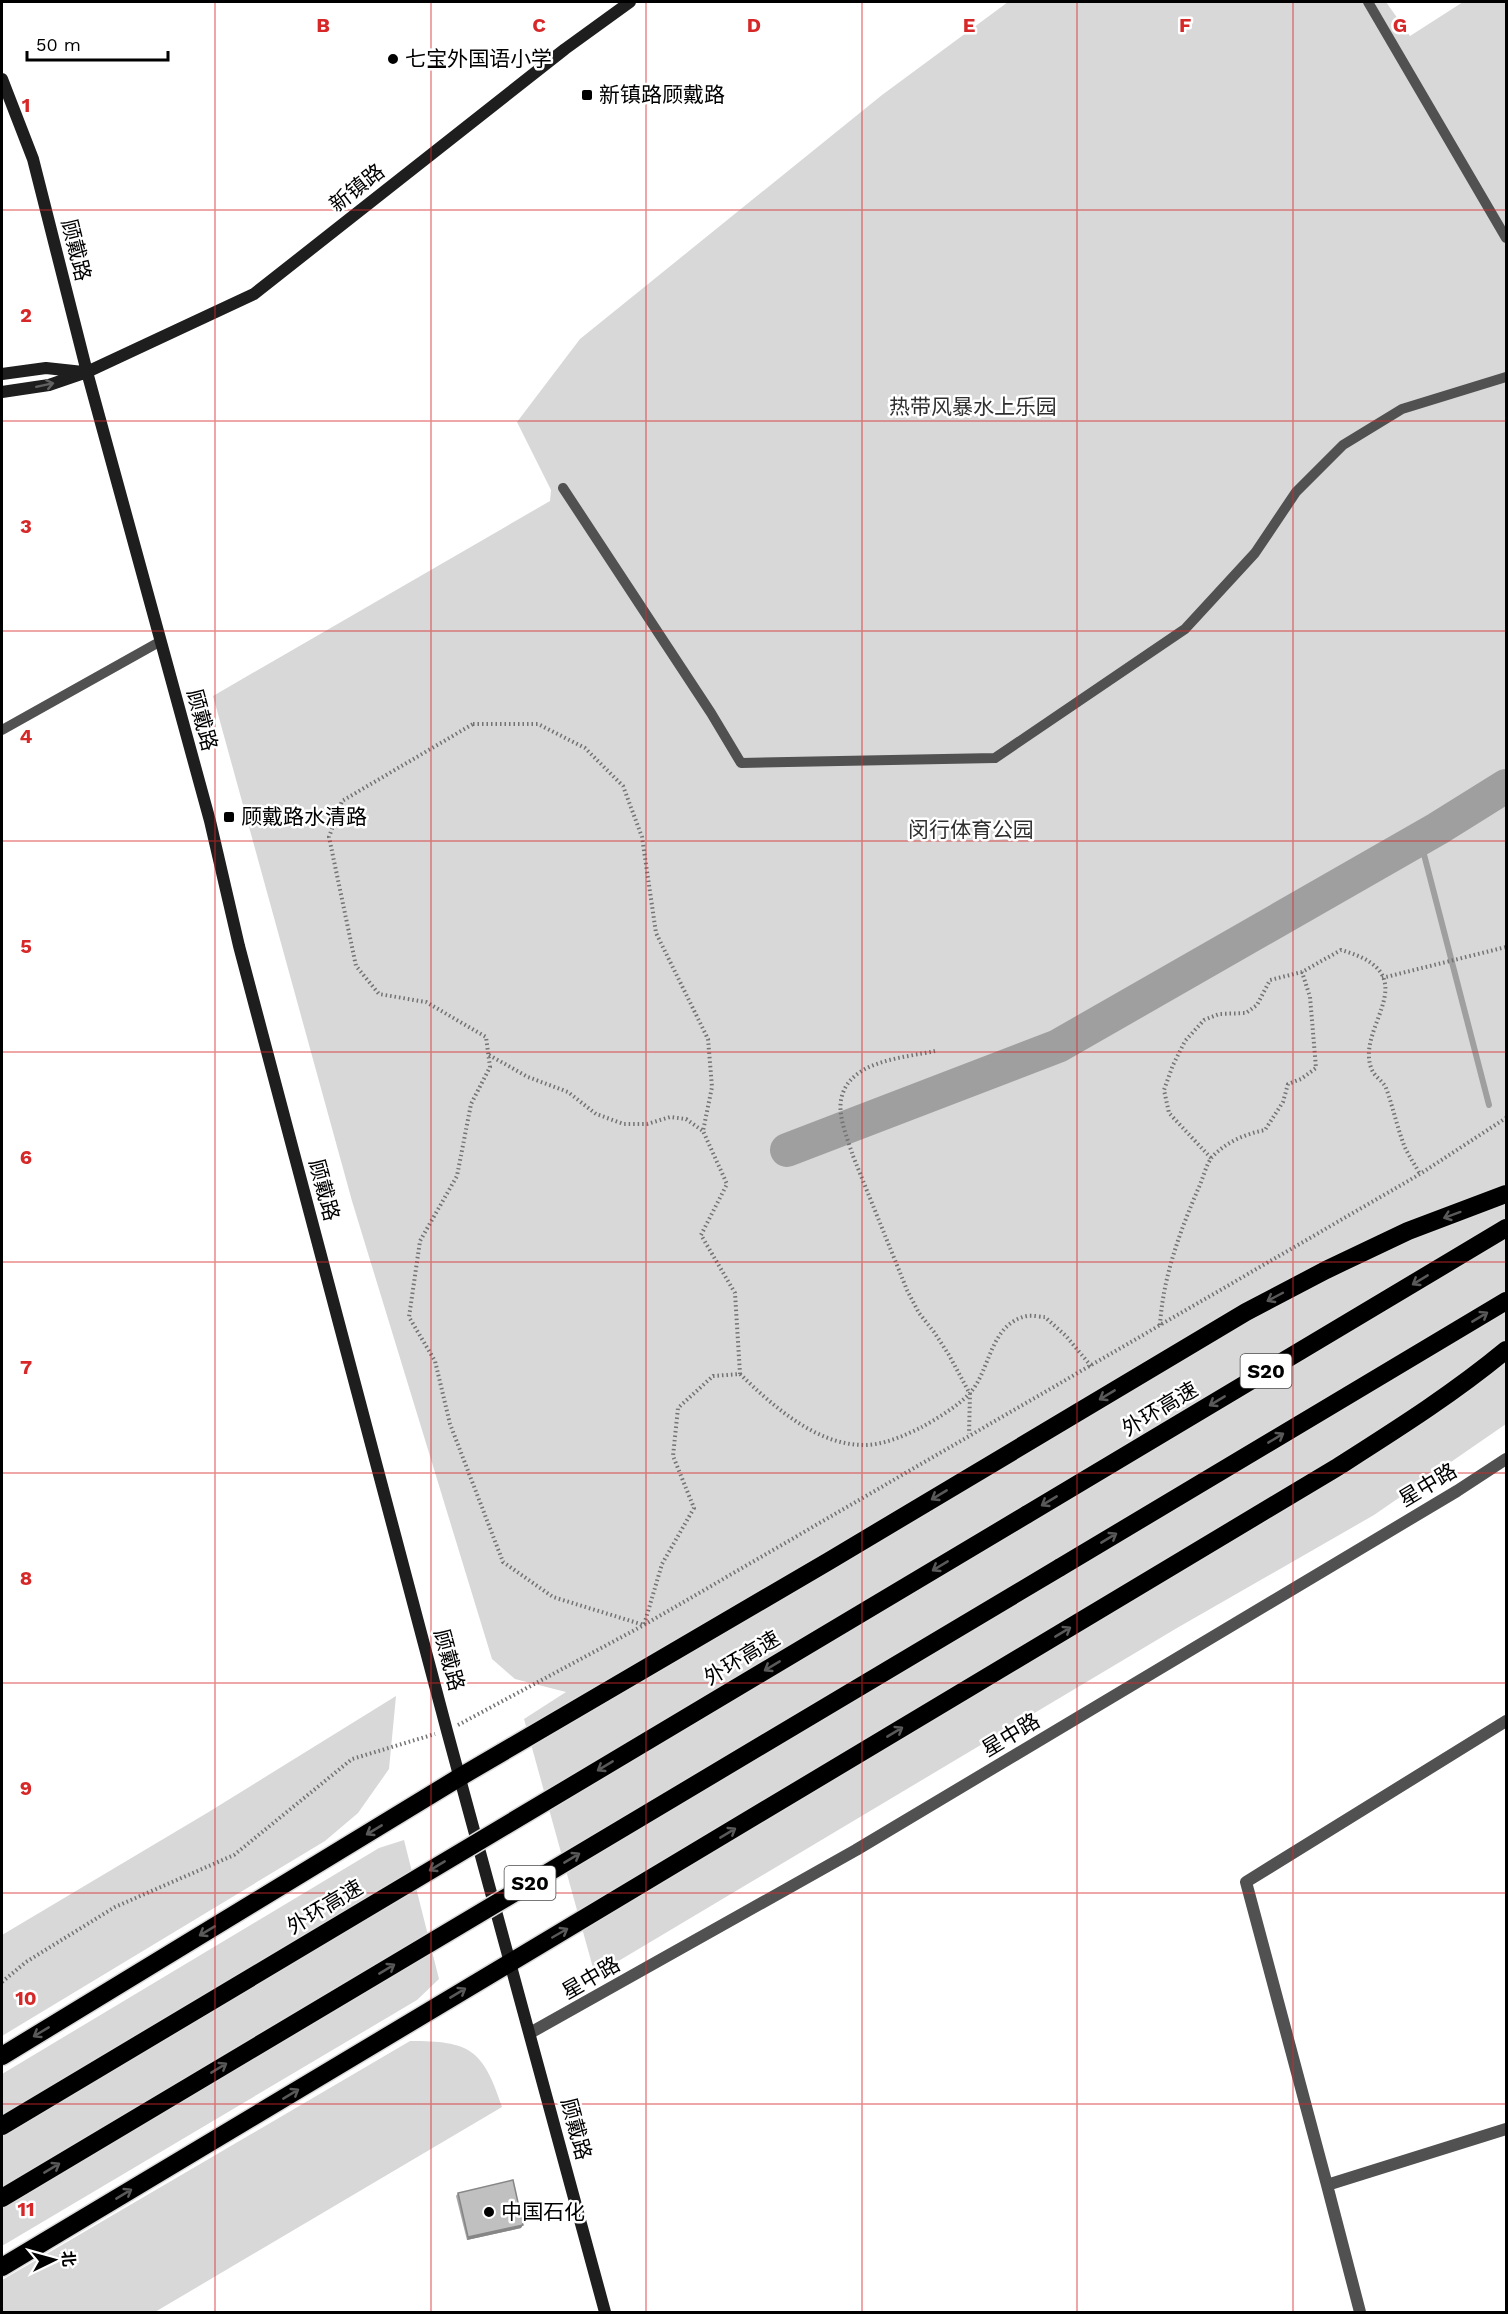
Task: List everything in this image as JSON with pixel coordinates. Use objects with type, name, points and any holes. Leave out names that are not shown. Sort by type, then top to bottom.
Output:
[{"type":"highway","points":[[2,2056],[460,1778],[1246,1312],[1408,1231],[1506,1194]]},
{"type":"highway","name":"外环高速","points":[[2,2126],[1506,1228]]},
{"type":"highway","name":"S20","points":[[2,2198],[1506,1301]]},
{"type":"highway","points":[[2,2267],[1336,1468],[1409,1422],[1475,1376],[1506,1350]]},
{"type":"main road","name":"新镇路","points":[[2,392],[49,385],[87,372],[254,294],[565,49],[630,2]]},
{"type":"main road","name":"顾戴路","points":[[2,79],[33,159],[87,372],[160,640],[447,1731],[605,2313]]},
{"type":"main road","points":[[2,374],[46,368],[87,372]]},
{"type":"street","name":"星中路","points":[[530,2033],[856,1850],[1506,1459]]},
{"type":"street","points":[[1360,2313],[1246,1882],[1506,1721]]},
{"type":"street","points":[[1327,2185],[1506,2129]]},
{"type":"lane","points":[[1368,2],[1506,238]]},
{"type":"lane","points":[[563,488],[711,713],[741,763],[995,758],[1185,629],[1255,553],[1296,492],[1343,445],[1402,410],[1506,376]]},
{"type":"lane","points":[[2,730],[160,640]]},
{"type":"path","points":[[644,1625],[553,1597],[503,1562],[450,1424],[435,1361],[409,1317],[420,1241],[457,1176],[471,1104],[490,1067],[489,1055],[486,1037],[426,1002],[379,994],[356,966],[329,837],[342,801],[473,724],[538,724],[585,748],[623,786],[642,837],[656,933],[708,1039],[712,1087],[703,1131]]},
{"type":"path","points":[[1382,978],[1506,947]]},
{"type":"path","points":[[1211,1158],[1169,1113],[1164,1090],[1185,1041],[1204,1020],[1219,1014],[1246,1013],[1257,1005],[1270,980],[1302,972],[1341,950],[1361,956],[1376,967],[1382,978],[1386,992],[1384,1007],[1373,1032],[1370,1053],[1372,1071],[1385,1085],[1405,1147],[1420,1174]]},
{"type":"path","points":[[1160,1326],[1162,1299],[1171,1264],[1187,1213],[1211,1158],[1244,1134],[1264,1130],[1283,1102],[1288,1084],[1301,1079],[1316,1068],[1310,997],[1302,972]]},
{"type":"path","points":[[935,1051],[884,1062],[861,1071],[845,1086],[841,1102],[846,1134],[853,1156],[907,1290],[919,1313],[949,1354],[970,1394],[969,1434]]},
{"type":"path","points":[[489,1055],[528,1077],[568,1092],[596,1114],[624,1124],[647,1124],[670,1117],[686,1119],[703,1131],[727,1184],[701,1235],[735,1293],[740,1374],[768,1401],[807,1427],[832,1440],[864,1445],[897,1439],[930,1423],[970,1394],[983,1373],[994,1342],[1011,1324],[1027,1316],[1045,1317],[1066,1336],[1091,1366]]},
{"type":"path","points":[[2,1982],[26,1962],[116,1907],[234,1855],[352,1759],[447,1731],[644,1625],[969,1434],[1091,1366],[1420,1174],[1506,1118]]},
{"type":"path","points":[[644,1625],[662,1564],[694,1508],[673,1456],[678,1408],[713,1376],[740,1374]]},
{"type":"green space","name":"闵行体育公园","points":[[1008,2],[1386,2],[1410,36],[1463,2],[1506,2],[1506,1424],[1374,1515],[1177,1628],[595,1975],[524,1719],[566,1692],[515,1679],[492,1659],[352,1201],[213,696],[550,501],[551,490],[517,422],[580,339],[882,95]]},
{"type":"green space","points":[[396,1696],[389,1769],[358,1813],[325,1841],[2,2036],[2,1935],[207,1813]]},
{"type":"green space","points":[[404,1840],[439,1979],[417,2000],[2,2246],[2,2074],[379,1848]]},
{"type":"green space","points":[[410,2041],[447,2043],[471,2052],[488,2072],[502,2107],[155,2312],[2,2312],[2,2280]]},
{"type":"building","name":"中国石化","points":[[513,2180],[523,2225],[468,2237],[458,2193]]},
{"type":"waterway","points":[[787,1150],[1058,1046],[1437,829],[1506,786]]},
{"type":"waterway","points":[[1420,839],[1489,1105]]},
{"type":"place","name":"七宝外国语小学","points":[[393,59]]},
{"type":"place","name":"新镇路顾戴路","points":[[587,95]]},
{"type":"place","name":"顾戴路水清路","points":[[229,817]]},
{"type":"place","name":"中国石化","points":[[489,2212]]},
{"type":"park label","name":"热带风暴水上乐园","points":[[973,407]]}]
